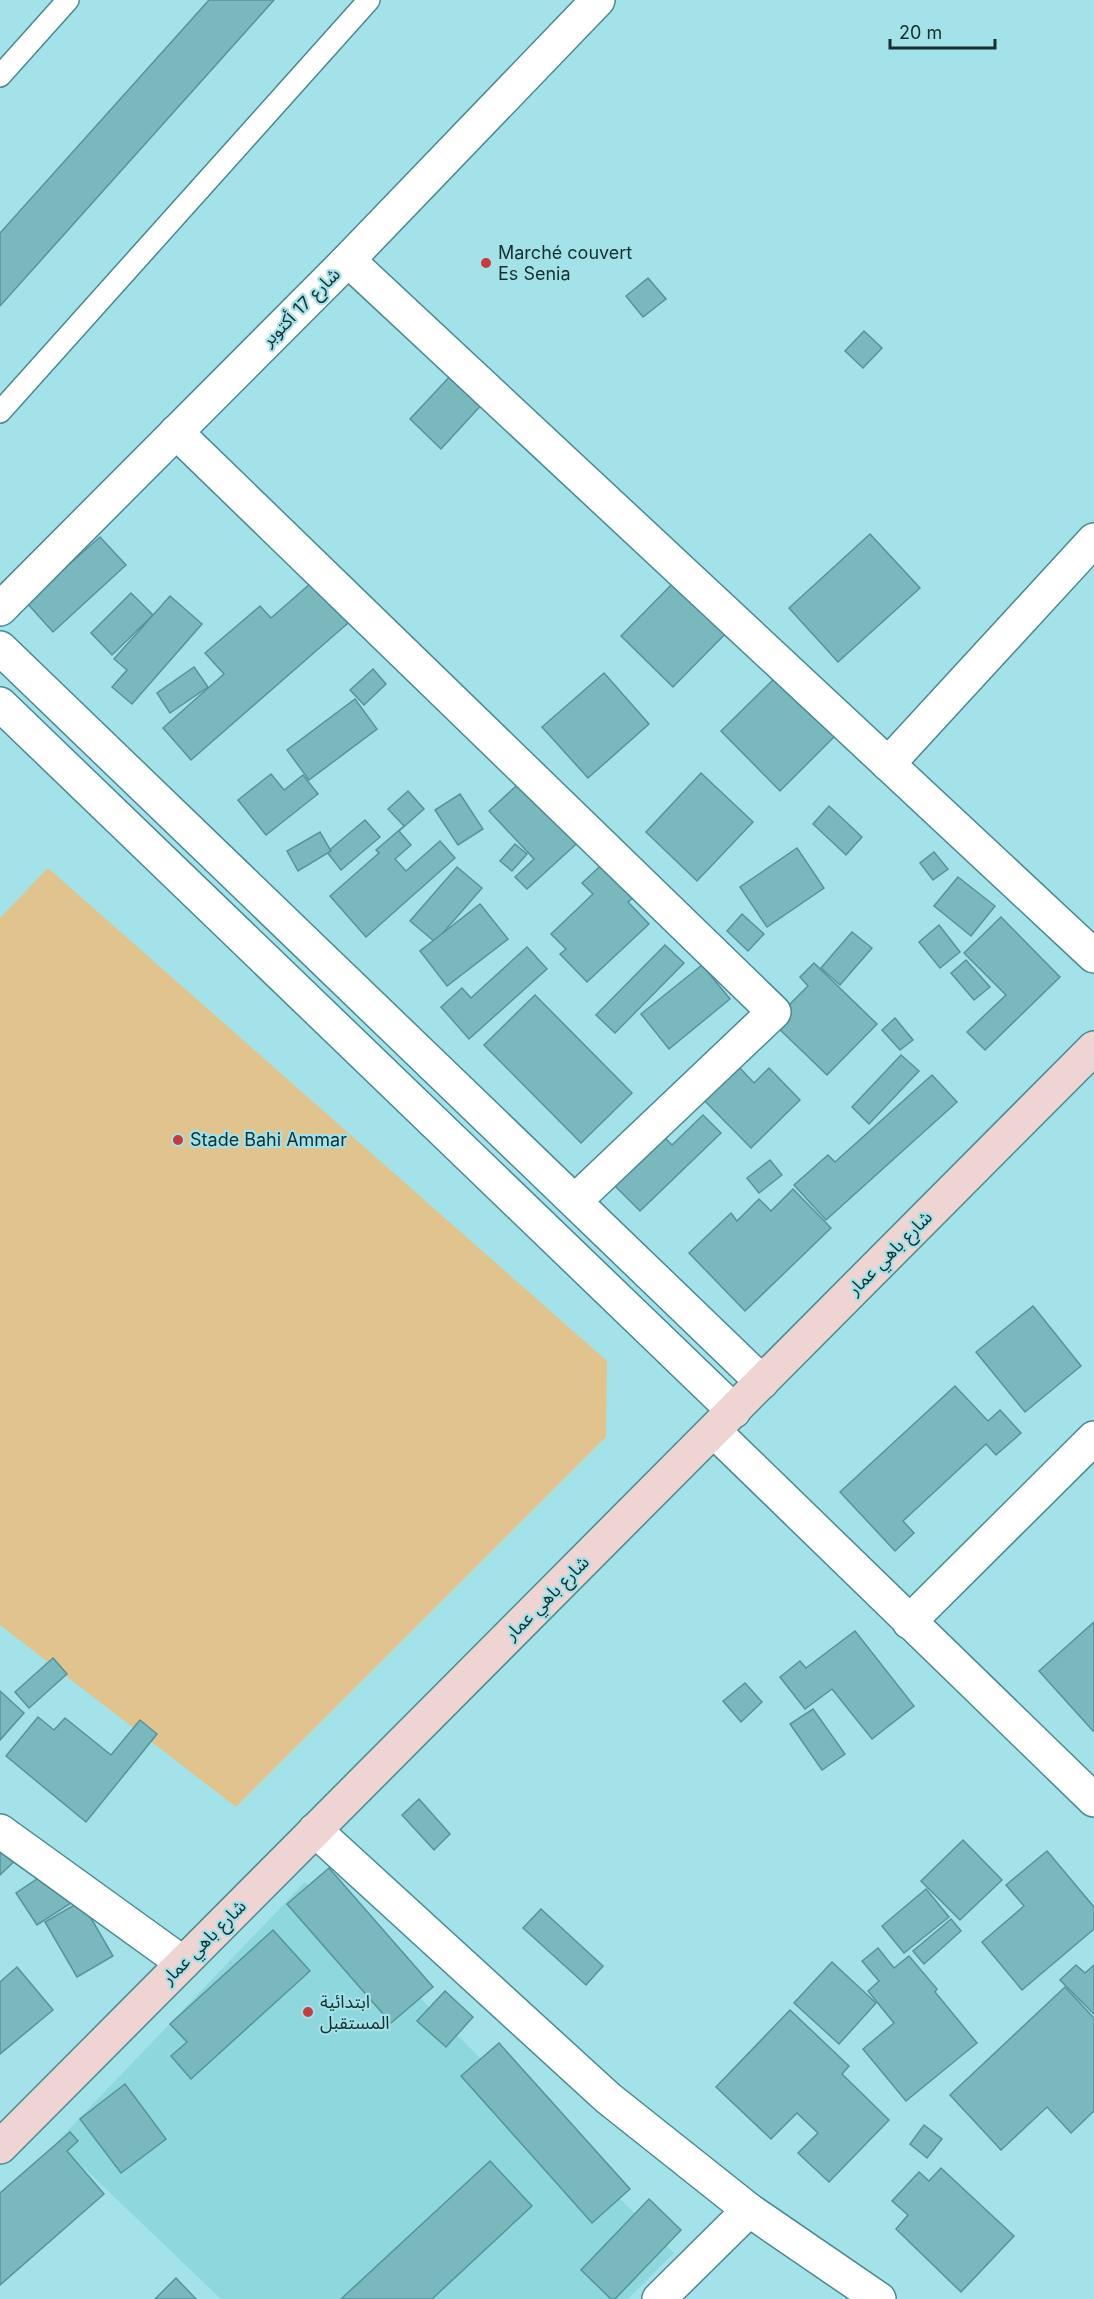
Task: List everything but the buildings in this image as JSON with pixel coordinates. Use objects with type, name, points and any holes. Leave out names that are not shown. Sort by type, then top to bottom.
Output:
[{"type":"main road","name":"شارع باهي عمار","points":[[0,2147],[1094,1048]]},
{"type":"street","name":"شارع 17 أكتوبر","points":[[0,609],[348,260],[598,0]]},
{"type":"street","points":[[348,260],[1094,956]]},
{"type":"street","points":[[176,432],[774,1012],[575,1201]]},
{"type":"street","points":[[888,764],[1094,540]]},
{"type":"street","points":[[0,648],[762,1382]]},
{"type":"street","points":[[0,704],[724,1421],[909,1622],[1094,1800]]},
{"type":"street","points":[[909,1622],[1094,1438]]},
{"type":"street","points":[[315,1830],[608,2098],[749,2210],[879,2299]]},
{"type":"street","points":[[0,1831],[183,1963]]},
{"type":"street","points":[[659,2299],[749,2210]]},
{"type":"lane","points":[[0,76],[68,0]]},
{"type":"lane","points":[[0,412],[369,0]]},
{"type":"shaded area","name":"Stade Bahi Ammar","points":[[48,868],[607,1361],[606,1437],[236,1807],[0,1625],[0,918]]},
{"type":"shaded area","name":"ابتدائية المستقبل","points":[[305,1882],[674,2253],[628,2299],[221,2299],[57,2142]]},
{"type":"place","name":"Marché couvert Es Senia","points":[[486,263]]},
{"type":"place","name":"Stade Bahi Ammar","points":[[178,1140]]},
{"type":"place","name":"ابتدائية المستقبل","points":[[308,2012]]}]
